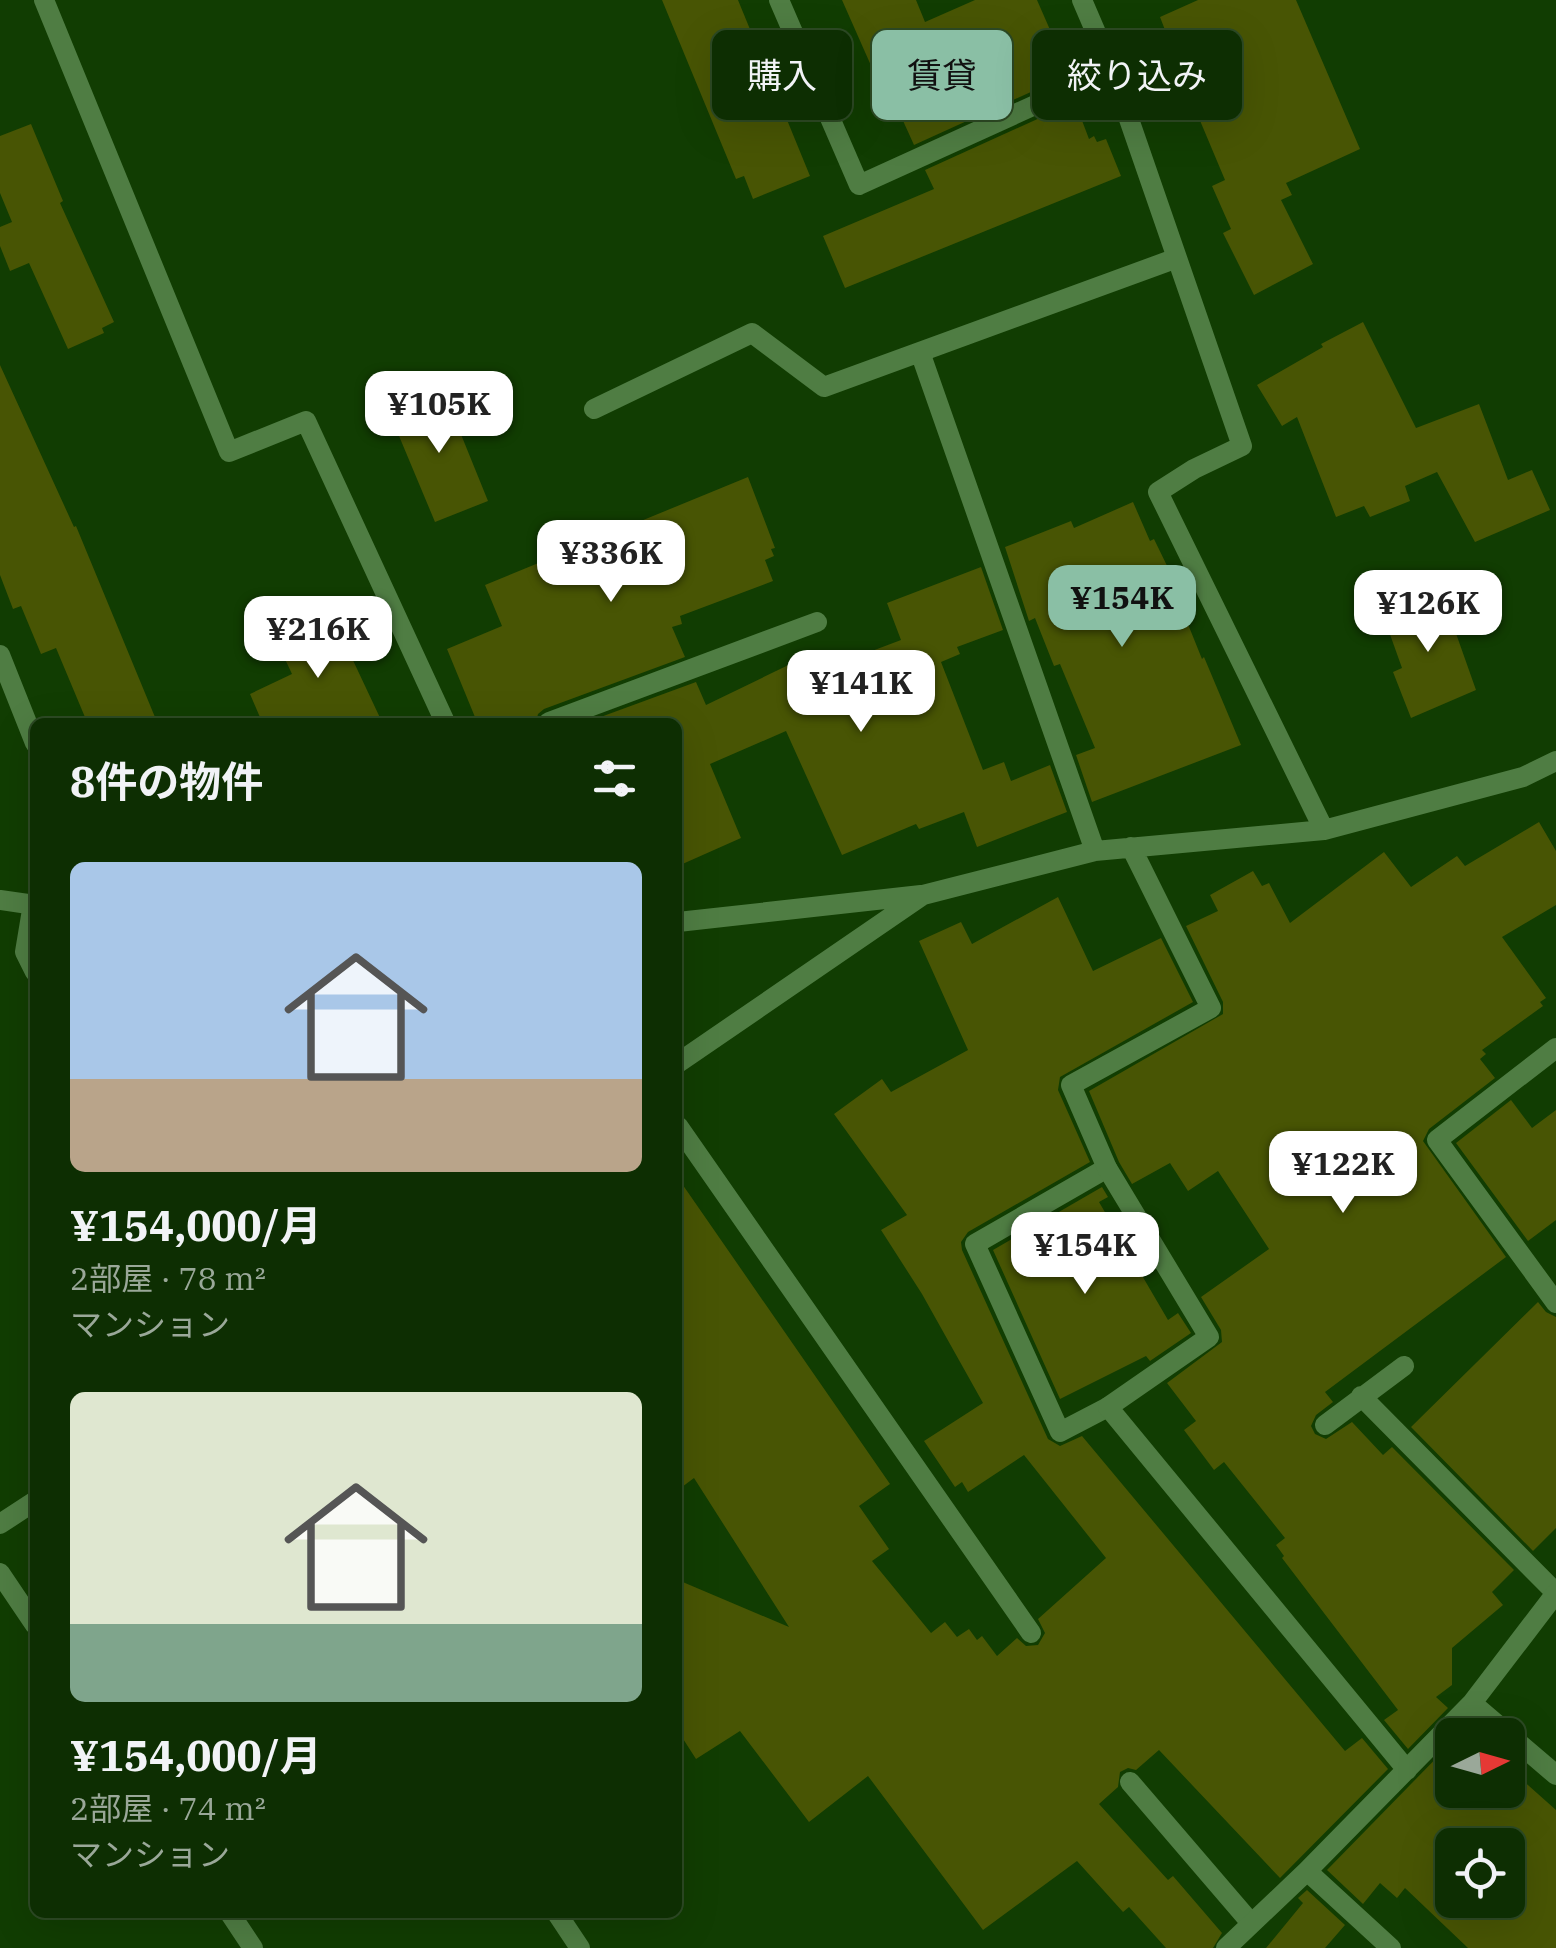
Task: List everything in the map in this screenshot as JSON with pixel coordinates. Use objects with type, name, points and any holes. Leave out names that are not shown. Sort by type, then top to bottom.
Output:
[{"type":"street","points":[[44,0],[229,452],[306,421],[443,718]]},
{"type":"street","points":[[779,0],[859,185],[1032,106]]},
{"type":"street","points":[[1082,0],[1095,30]]},
{"type":"street","points":[[1129,120],[1242,446],[1158,492],[1324,830]]},
{"type":"street","points":[[594,409],[752,333],[824,387],[1177,258]]},
{"type":"street","points":[[920,352],[1095,851]]},
{"type":"street","points":[[560,718],[817,622]]},
{"type":"street","points":[[0,655],[30,730]]},
{"type":"street","points":[[682,922],[923,895],[1095,851],[1324,830],[1523,777],[1556,761]]},
{"type":"street","points":[[1107,1168],[976,1244],[1060,1432],[1108,1407],[1209,1336],[1107,1168],[1072,1084],[1211,1008],[1131,847]]},
{"type":"street","points":[[682,1060],[923,895]]},
{"type":"street","points":[[0,900],[30,904]]},
{"type":"street","points":[[30,925],[25,952],[30,962]]},
{"type":"street","points":[[1556,1048],[1437,1140],[1556,1303]]},
{"type":"street","points":[[682,1132],[1031,1633]]},
{"type":"street","points":[[1326,1425],[1404,1366]]},
{"type":"street","points":[[1226,1948],[1472,1704],[1556,1593],[1361,1396]]},
{"type":"street","points":[[1108,1407],[1407,1770]]},
{"type":"street","points":[[0,1524],[30,1504]]},
{"type":"street","points":[[0,1573],[30,1618]]},
{"type":"street","points":[[1472,1704],[1556,1776]]},
{"type":"street","points":[[1130,1782],[1251,1924]]},
{"type":"street","points":[[1307,1871],[1392,1948]]},
{"type":"street","points":[[233,1918],[253,1948]]},
{"type":"street","points":[[560,1918],[580,1948]]},
{"type":"building","points":[[662,0],[738,0],[750,30],[712,30],[712,120],[787,120],[810,176],[753,199],[744,176],[736,179]]},
{"type":"building","points":[[842,0],[916,0],[925,22],[975,0],[1037,0],[1050,30],[1032,30],[1032,92],[1012,101],[1012,30],[872,30],[872,68]]},
{"type":"building","points":[[1198,0],[1296,0],[1360,149],[1286,183],[1292,195],[1281,200],[1313,264],[1254,295],[1223,233],[1231,229],[1212,186],[1225,180],[1200,120],[1242,120],[1242,30],[1165,30],[1160,17]]},
{"type":"building","points":[[903,120],[969,120],[914,145]]},
{"type":"building","points":[[1035,120],[1082,120],[1089,139],[1106,139],[1121,176],[845,288],[823,236],[934,189],[925,170]]},
{"type":"building","points":[[31,124],[63,201],[60,203],[114,322],[102,328],[104,333],[68,349],[29,263],[10,271],[0,246],[0,227],[12,222],[0,193],[0,136]]},
{"type":"building","points":[[1363,322],[1416,428],[1479,404],[1508,480],[1532,470],[1550,510],[1475,542],[1437,472],[1405,486],[1410,501],[1370,517],[1364,506],[1336,517],[1297,417],[1282,426],[1257,385]]},
{"type":"building","points":[[0,365],[76,526],[155,718],[85,718],[56,648],[41,654],[21,606],[13,609],[0,575]]},
{"type":"building","points":[[443,390],[488,501],[435,522],[389,412]]},
{"type":"building","points":[[748,477],[775,548],[771,549],[774,556],[765,560],[773,581],[680,616],[682,624],[672,627],[685,657],[544,709],[537,718],[475,718],[447,649],[502,626],[485,585]]},
{"type":"building","points":[[1133,502],[1150,541],[1154,539],[1172,576],[1169,577],[1202,659],[1241,745],[1092,802],[1076,755],[1095,748],[1060,664],[1054,666],[1035,618],[1029,621],[1005,547],[1071,521],[1074,528]]},
{"type":"building","points":[[981,567],[1003,630],[957,647],[960,654],[941,662],[983,770],[1004,762],[1011,781],[1050,765],[1067,812],[977,847],[964,812],[919,829],[916,824],[842,855],[786,731],[710,764],[741,838],[682,864],[682,718],[598,718],[696,682],[706,705],[803,658],[811,674],[901,640],[887,603]]},
{"type":"building","points":[[1441,591],[1476,690],[1411,718],[1393,672],[1402,668],[1382,612]]},
{"type":"building","points":[[338,614],[355,652],[350,654],[380,718],[260,718],[250,694],[292,674],[277,642]]},
{"type":"building","points":[[1539,822],[1556,851],[1556,905],[1502,937],[1546,998],[1540,1002],[1543,1006],[1482,1050],[1486,1054],[1480,1059],[1495,1078],[1429,1129],[1423,1141],[1506,1257],[1325,1392],[1333,1402],[1316,1415],[1311,1426],[1315,1434],[1326,1439],[1352,1422],[1383,1455],[1392,1447],[1514,1570],[1492,1592],[1503,1605],[1452,1648],[1452,1685],[1436,1697],[1448,1708],[1408,1749],[1384,1720],[1398,1710],[1282,1558],[1276,1545],[1285,1538],[1224,1462],[1214,1470],[1184,1430],[1196,1421],[1167,1383],[1222,1342],[1221,1330],[1201,1297],[1269,1249],[1218,1171],[1188,1191],[1170,1163],[1132,1184],[1089,1091],[1223,1014],[1223,1002],[1186,926],[1218,911],[1210,895],[1253,871],[1262,886],[1269,883],[1290,923],[1384,852],[1411,887],[1457,856],[1465,866]]},
{"type":"building","points":[[1058,897],[1093,971],[1161,938],[1193,1002],[1060,1077],[1058,1090],[1090,1162],[968,1232],[961,1242],[962,1250],[1048,1439],[1060,1446],[1082,1436],[1345,1751],[1362,1738],[1388,1769],[1280,1878],[1159,1750],[1136,1770],[1120,1772],[1118,1787],[1099,1804],[1168,1880],[1173,1876],[1222,1933],[1213,1948],[1166,1948],[1129,1907],[1123,1912],[1077,1861],[983,1930],[868,1776],[809,1822],[740,1731],[696,1759],[682,1737],[682,1582],[789,1627],[694,1478],[682,1487],[682,1184],[890,1484],[859,1506],[889,1549],[872,1561],[931,1633],[945,1622],[957,1637],[969,1629],[977,1640],[982,1636],[997,1656],[1017,1638],[1026,1646],[1038,1645],[1045,1633],[1038,1619],[1106,1558],[1024,1455],[968,1492],[962,1482],[955,1487],[924,1441],[983,1403],[881,1230],[907,1215],[834,1114],[882,1079],[891,1092],[968,1050],[919,941],[961,922],[972,944]]},
{"type":"building","points":[[1511,1100],[1532,1128],[1556,1110],[1556,1220],[1528,1241],[1456,1143]]},
{"type":"building","points":[[1102,1187],[1108,1197],[1099,1202],[1168,1320],[1178,1313],[1191,1333],[1150,1361],[1146,1356],[1060,1399],[993,1250]]},
{"type":"building","points":[[1538,1302],[1556,1317],[1556,1528],[1533,1551],[1411,1427]]},
{"type":"building","points":[[1435,1759],[1435,1808],[1525,1808],[1525,1782],[1556,1810],[1556,1948],[1468,1948],[1436,1918],[1525,1918],[1525,1828],[1435,1828],[1435,1917],[1405,1888],[1397,1898],[1380,1883],[1363,1904],[1327,1870]]},
{"type":"building","points":[[1307,1890],[1345,1925],[1325,1948],[1266,1948],[1303,1903],[1298,1898]]}]
